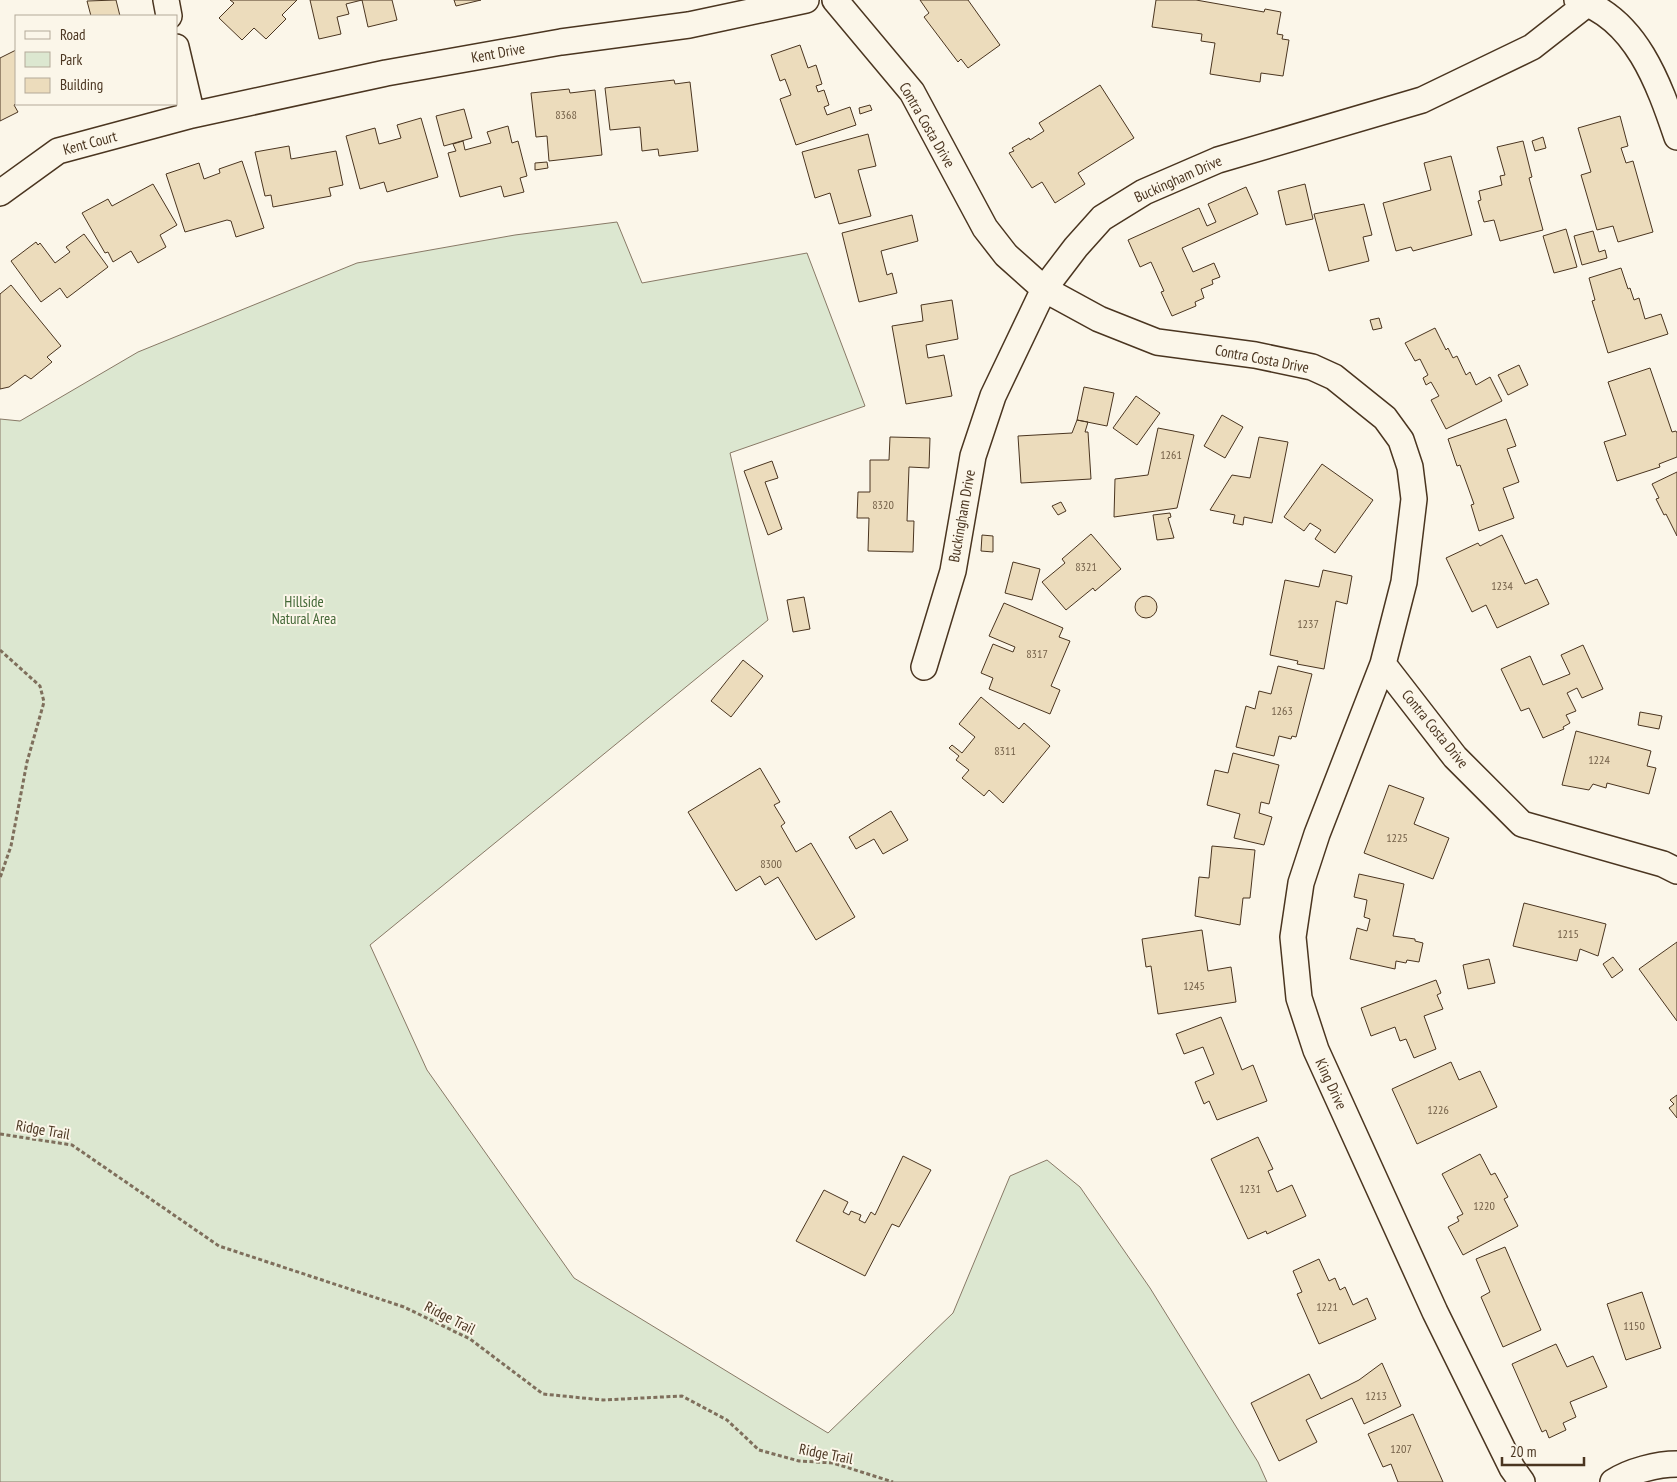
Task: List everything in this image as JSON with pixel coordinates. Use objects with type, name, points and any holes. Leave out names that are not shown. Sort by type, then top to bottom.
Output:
[{"type":"street","points":[[166,0],[169,15]]},
{"type":"street","name":"Kent Drive","points":[[192,116],[386,73],[561,42],[689,25],[806,0]]},
{"type":"street","name":"Contra Costa Drive","points":[[835,0],[912,92],[986,228],[1006,255],[1044,289],[1100,320],[1157,342],[1255,354],[1312,367],[1334,377],[1385,418],[1401,440],[1410,468],[1414,499],[1404,582],[1383,664],[1455,758],[1522,824],[1662,864],[1677,871]]},
{"type":"street","points":[[1586,1],[1614,19],[1638,50],[1659,84],[1677,138]]},
{"type":"street","name":"Buckingham Drive","points":[[924,667],[953,571],[973,456],[993,396],[1044,289],[1076,247],[1102,218],[1144,192],[1218,160],[1422,100],[1532,47],[1586,1]]},
{"type":"street","points":[[178,56],[192,116]]},
{"type":"street","name":"Kent Court","points":[[0,192],[58,151],[192,116]]},
{"type":"street","name":"King Drive","points":[[1383,664],[1317,834],[1302,883],[1293,937],[1299,998],[1316,1050],[1435,1312],[1512,1468],[1522,1482]]},
{"type":"street","points":[[1613,1482],[1622,1476],[1639,1471],[1676,1464]]},
{"type":"path","points":[[0,650],[40,686],[44,702],[27,762],[11,846],[0,878]]},
{"type":"path","name":"Ridge Trail","points":[[0,1134],[72,1144],[219,1246],[404,1307],[470,1339],[543,1394],[603,1400],[682,1396],[727,1420],[759,1450],[799,1460],[833,1463],[893,1482]]},
{"type":"green space","name":"Hillside Natural Area","points":[[617,222],[642,283],[807,253],[865,406],[730,453],[768,620],[370,945],[427,1070],[574,1278],[828,1433],[953,1313],[1010,1176],[1047,1160],[1080,1187],[1150,1288],[1258,1462],[1267,1482],[0,1482],[0,419],[20,421],[138,352],[357,263],[515,235]]},
{"type":"building","points":[[116,0],[120,15],[91,15],[87,1]]},
{"type":"building","points":[[230,0],[297,0],[282,15],[286,19],[266,39],[254,28],[242,40],[219,18],[234,3]]},
{"type":"building","points":[[310,0],[362,0],[346,4],[349,14],[337,17],[341,34],[319,39]]},
{"type":"building","points":[[362,0],[392,0],[397,20],[368,27]]},
{"type":"building","points":[[454,0],[481,0],[456,6]]},
{"type":"building","points":[[920,0],[968,0],[1000,45],[968,68],[961,59],[958,62],[924,17],[929,13]]},
{"type":"building","points":[[1156,0],[1196,0],[1264,12],[1265,9],[1281,12],[1277,34],[1283,35],[1282,39],[1289,40],[1283,76],[1261,73],[1260,82],[1210,74],[1215,43],[1201,41],[1202,34],[1152,27]]},
{"type":"building","points":[[800,45],[808,68],[816,65],[822,84],[816,86],[818,92],[824,90],[829,105],[824,107],[827,115],[850,107],[856,125],[796,145],[780,99],[791,95],[785,79],[780,81],[771,55]]},
{"type":"building","points":[[15,50],[14,105],[18,112],[0,121],[0,58]]},
{"type":"building","points":[[674,80],[675,84],[690,82],[698,151],[659,156],[658,149],[642,151],[640,127],[610,130],[605,88]]},
{"type":"building","points":[[1100,85],[1134,138],[1078,173],[1085,184],[1055,203],[1042,182],[1032,188],[1009,153],[1014,151],[1012,148],[1044,131],[1039,123]]},
{"type":"building","points":[[569,89],[570,93],[595,90],[602,155],[549,161],[547,136],[536,137],[531,93]]},
{"type":"building","points":[[870,105],[872,110],[860,114],[859,108]]},
{"type":"building","points":[[464,109],[472,138],[444,146],[436,116]]},
{"type":"building","points":[[1620,116],[1628,146],[1621,148],[1626,163],[1633,161],[1653,232],[1618,242],[1613,226],[1597,230],[1581,175],[1591,172],[1578,128]]},
{"type":"building","points":[[421,118],[438,177],[387,192],[384,182],[360,189],[346,136],[375,128],[379,144],[401,138],[397,125]]},
{"type":"building","points":[[508,126],[512,143],[518,141],[527,176],[520,178],[524,192],[504,197],[501,186],[460,197],[448,153],[456,151],[453,144],[463,141],[465,150],[491,143],[487,132]]},
{"type":"building","points":[[868,134],[876,166],[858,170],[871,216],[839,224],[830,193],[815,198],[802,152]]},
{"type":"building","points":[[1543,137],[1546,148],[1535,151],[1532,141]]},
{"type":"building","points":[[1523,141],[1532,177],[1529,178],[1543,230],[1500,241],[1494,220],[1484,222],[1478,201],[1481,200],[1479,191],[1502,185],[1500,176],[1505,175],[1497,147]]},
{"type":"building","points":[[289,146],[291,159],[336,151],[343,185],[329,188],[331,196],[273,207],[271,195],[265,196],[255,152]]},
{"type":"building","points":[[1451,156],[1472,235],[1413,251],[1411,247],[1396,251],[1383,203],[1431,190],[1424,163]]},
{"type":"building","points":[[242,161],[264,228],[236,237],[231,221],[227,220],[185,232],[166,174],[199,163],[204,179],[220,173],[219,169]]},
{"type":"building","points":[[547,162],[548,168],[535,170],[535,163]]},
{"type":"building","points":[[153,184],[177,225],[160,235],[166,247],[138,263],[131,251],[113,262],[108,252],[105,253],[82,213],[108,199],[112,206]]},
{"type":"building","points":[[1305,184],[1313,219],[1286,225],[1278,191]]},
{"type":"building","points":[[1246,187],[1258,214],[1182,248],[1193,272],[1214,263],[1220,277],[1212,280],[1213,284],[1201,289],[1204,298],[1195,302],[1196,306],[1172,316],[1161,292],[1164,291],[1151,262],[1140,267],[1128,240],[1199,208],[1207,226],[1216,222],[1208,204]]},
{"type":"building","points":[[1364,204],[1372,235],[1363,237],[1369,261],[1329,271],[1314,214]]},
{"type":"building","points":[[912,215],[918,241],[881,251],[887,275],[892,273],[897,293],[859,302],[842,233]]},
{"type":"building","points":[[1566,229],[1577,267],[1554,273],[1543,236]]},
{"type":"building","points":[[1593,231],[1599,252],[1605,250],[1607,258],[1582,265],[1574,236]]},
{"type":"building","points":[[84,234],[108,267],[67,298],[60,288],[41,302],[11,261],[36,242],[38,245],[40,243],[55,263],[70,252],[66,247]]},
{"type":"building","points":[[1621,268],[1634,300],[1639,298],[1645,319],[1661,314],[1668,334],[1608,353],[1592,301],[1595,300],[1589,278]]},
{"type":"building","points":[[11,285],[61,346],[47,357],[52,362],[31,379],[25,375],[9,387],[0,389],[0,294]]},
{"type":"building","points":[[952,300],[958,339],[926,345],[928,358],[944,355],[952,396],[906,404],[892,326],[923,321],[921,305]]},
{"type":"building","points":[[1379,318],[1382,328],[1373,330],[1370,320]]},
{"type":"building","points":[[1435,328],[1446,350],[1448,348],[1453,358],[1457,356],[1466,375],[1470,372],[1476,385],[1490,377],[1502,401],[1446,429],[1431,400],[1439,396],[1431,382],[1426,385],[1423,378],[1428,375],[1420,359],[1415,361],[1405,343]]},
{"type":"building","points":[[1519,365],[1528,385],[1508,395],[1498,375]]},
{"type":"building","points":[[1650,368],[1672,432],[1676,431],[1677,433],[1677,457],[1659,464],[1660,467],[1617,481],[1604,442],[1626,435],[1608,382]]},
{"type":"building","points":[[1084,387],[1114,393],[1107,426],[1077,420]]},
{"type":"building","points":[[1136,396],[1160,413],[1137,445],[1113,428]]},
{"type":"building","points":[[1222,415],[1243,427],[1225,458],[1204,446]]},
{"type":"building","points":[[1506,419],[1516,446],[1507,449],[1519,482],[1503,488],[1514,518],[1479,531],[1471,505],[1474,504],[1460,465],[1457,466],[1448,439]]},
{"type":"building","points":[[1077,420],[1088,422],[1085,432],[1088,432],[1091,479],[1021,483],[1018,436],[1072,433]]},
{"type":"building","points":[[1158,428],[1194,435],[1177,508],[1114,517],[1115,479],[1148,475]]},
{"type":"building","points":[[890,437],[930,438],[929,468],[909,467],[907,521],[914,521],[913,552],[868,551],[869,518],[857,518],[858,492],[870,492],[870,460],[889,460]]},
{"type":"building","points":[[1259,437],[1288,442],[1272,523],[1244,517],[1243,525],[1233,523],[1235,515],[1210,510],[1232,475],[1250,478]]},
{"type":"building","points":[[772,461],[778,478],[765,482],[782,529],[768,535],[744,471]]},
{"type":"building","points":[[1322,464],[1373,500],[1335,553],[1315,539],[1321,530],[1310,523],[1304,531],[1284,517]]},
{"type":"building","points":[[1677,472],[1677,536],[1656,499],[1659,498],[1652,484]]},
{"type":"building","points":[[1061,502],[1066,511],[1058,515],[1052,506]]},
{"type":"building","points":[[1170,513],[1171,517],[1168,518],[1174,538],[1157,540],[1153,515]]},
{"type":"building","points":[[1091,534],[1121,569],[1095,591],[1093,588],[1066,610],[1042,582],[1065,563],[1062,559]]},
{"type":"building","points":[[982,535],[993,536],[993,552],[981,551]]},
{"type":"building","points":[[1502,535],[1525,584],[1537,579],[1549,604],[1497,628],[1486,605],[1472,612],[1446,558],[1478,543],[1480,546]]},
{"type":"building","points":[[1013,562],[1040,569],[1032,600],[1005,593]]},
{"type":"building","points":[[1323,570],[1352,576],[1347,604],[1336,601],[1324,669],[1297,664],[1298,661],[1270,655],[1285,580],[1319,587]]},
{"type":"building","points":[[1146,596],[1154,599],[1157,607],[1154,615],[1146,618],[1138,615],[1135,607],[1138,599]]},
{"type":"building","points":[[804,597],[810,629],[793,632],[787,600]]},
{"type":"building","points":[[1004,603],[1063,628],[1059,637],[1070,641],[1051,686],[1060,690],[1050,714],[989,689],[993,678],[981,673],[993,644],[1013,652],[1015,647],[989,636]]},
{"type":"building","points":[[1583,645],[1603,689],[1582,698],[1577,688],[1567,693],[1576,711],[1566,715],[1570,723],[1563,727],[1564,729],[1543,738],[1529,708],[1521,711],[1501,669],[1530,656],[1543,685],[1570,674],[1561,655]]},
{"type":"building","points":[[743,660],[763,676],[731,717],[711,701]]},
{"type":"building","points":[[1278,666],[1312,674],[1296,737],[1292,736],[1291,739],[1279,736],[1274,756],[1236,747],[1246,706],[1255,709],[1259,691],[1271,694]]},
{"type":"building","points":[[981,697],[1019,729],[1024,723],[1050,746],[1003,803],[989,790],[984,796],[962,778],[969,770],[956,760],[959,756],[949,748],[952,745],[962,753],[975,737],[959,724]]},
{"type":"building","points":[[1640,712],[1662,716],[1659,729],[1638,725]]},
{"type":"building","points":[[1576,731],[1651,751],[1647,766],[1656,768],[1649,794],[1607,783],[1606,788],[1593,784],[1589,790],[1562,785]]},
{"type":"building","points":[[1233,753],[1279,765],[1269,804],[1261,802],[1259,813],[1272,817],[1264,845],[1234,838],[1240,814],[1207,805],[1215,770],[1228,773]]},
{"type":"building","points":[[760,768],[780,802],[774,805],[785,823],[781,826],[796,852],[811,843],[855,917],[816,940],[778,877],[765,885],[760,876],[736,891],[688,812]]},
{"type":"building","points":[[1389,785],[1424,798],[1414,824],[1449,838],[1433,879],[1364,853]]},
{"type":"building","points":[[891,811],[908,840],[883,854],[874,839],[856,849],[849,837]]},
{"type":"building","points":[[1212,846],[1255,850],[1250,898],[1243,898],[1240,925],[1195,916],[1199,877],[1209,878]]},
{"type":"building","points":[[1359,874],[1404,884],[1393,936],[1415,939],[1415,941],[1423,943],[1419,962],[1407,960],[1406,963],[1396,961],[1395,969],[1350,959],[1357,928],[1367,931],[1370,919],[1364,917],[1367,900],[1354,897]]},
{"type":"building","points":[[1524,903],[1606,924],[1598,956],[1580,949],[1577,961],[1513,946]]},
{"type":"building","points":[[1202,930],[1208,971],[1231,967],[1236,1002],[1158,1014],[1151,966],[1146,967],[1142,939]]},
{"type":"building","points":[[1677,942],[1677,1021],[1639,969]]},
{"type":"building","points":[[1613,957],[1623,970],[1612,978],[1603,964]]},
{"type":"building","points":[[1489,959],[1495,983],[1468,989],[1463,965]]},
{"type":"building","points":[[1436,980],[1441,993],[1437,995],[1443,1009],[1424,1016],[1436,1049],[1414,1058],[1406,1039],[1400,1041],[1395,1027],[1371,1036],[1361,1008]]},
{"type":"building","points":[[1221,1017],[1242,1070],[1253,1065],[1267,1101],[1217,1120],[1209,1101],[1204,1104],[1195,1082],[1214,1074],[1203,1047],[1184,1054],[1176,1034]]},
{"type":"building","points":[[1451,1062],[1459,1080],[1480,1071],[1497,1107],[1417,1144],[1392,1089]]},
{"type":"building","points":[[1677,1095],[1677,1118],[1669,1108],[1674,1104],[1670,1100]]},
{"type":"building","points":[[1258,1137],[1273,1169],[1268,1171],[1277,1192],[1292,1185],[1306,1216],[1267,1234],[1266,1231],[1248,1239],[1211,1159]]},
{"type":"building","points":[[1480,1154],[1491,1175],[1495,1173],[1508,1197],[1504,1199],[1518,1226],[1463,1255],[1448,1227],[1459,1221],[1457,1217],[1463,1214],[1442,1174]]},
{"type":"building","points":[[903,1156],[931,1170],[899,1227],[892,1224],[865,1276],[796,1241],[824,1190],[848,1202],[843,1212],[849,1215],[851,1211],[861,1215],[859,1220],[865,1223],[871,1212],[875,1215]]},
{"type":"building","points":[[1505,1247],[1541,1330],[1503,1347],[1481,1297],[1490,1292],[1476,1259]]},
{"type":"building","points":[[1319,1259],[1329,1281],[1335,1278],[1340,1290],[1345,1287],[1353,1305],[1367,1298],[1376,1319],[1319,1344],[1297,1294],[1302,1292],[1293,1271]]},
{"type":"building","points":[[1642,1292],[1661,1348],[1626,1360],[1607,1304]]},
{"type":"building","points":[[1556,1344],[1567,1367],[1593,1356],[1607,1387],[1570,1402],[1576,1417],[1563,1423],[1566,1430],[1549,1438],[1546,1430],[1542,1432],[1512,1364]]},
{"type":"building","points":[[1382,1363],[1401,1406],[1364,1424],[1352,1398],[1306,1420],[1317,1442],[1279,1461],[1251,1403],[1309,1374],[1321,1399],[1359,1380]]},
{"type":"building","points":[[1413,1414],[1443,1482],[1398,1482],[1391,1464],[1383,1467],[1368,1434]]}]
